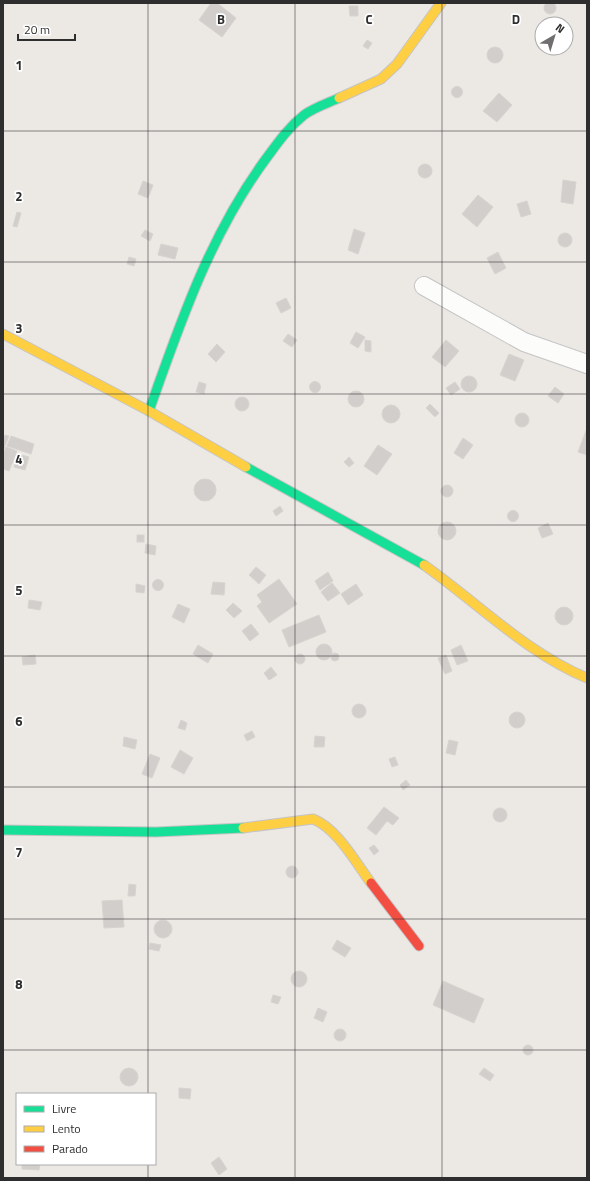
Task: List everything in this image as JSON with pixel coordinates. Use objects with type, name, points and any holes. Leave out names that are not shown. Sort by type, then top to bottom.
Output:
[{"type":"street","points":[[149,411],[180,322],[223,226],[254,173],[289,128],[305,114],[381,79],[397,64],[441,3]]},
{"type":"street","points":[[424,286],[524,342],[587,364]]},
{"type":"street","points":[[3,334],[149,411],[307,502],[416,559],[444,579],[495,622],[525,643],[575,673],[587,678]]},
{"type":"street","points":[[3,830],[66,829],[160,831],[246,828],[313,819],[321,822],[331,830],[419,946]]},
{"type":"building","points":[[548,2],[552,2],[556,8],[552,14],[548,14],[544,10],[544,6]]},
{"type":"building","points":[[211,3],[217,3],[236,18],[222,37],[199,20]]},
{"type":"building","points":[[349,6],[358,6],[358,16],[350,16]]},
{"type":"building","points":[[367,40],[372,43],[368,49],[363,46]]},
{"type":"building","points":[[495,47],[501,49],[503,55],[501,61],[495,63],[489,61],[487,55],[489,49]]},
{"type":"building","points":[[455,87],[459,87],[461,88],[461,96],[455,97],[452,94],[452,90]]},
{"type":"building","points":[[499,93],[512,105],[497,122],[483,111]]},
{"type":"building","points":[[425,164],[430,166],[432,171],[430,176],[425,178],[420,176],[418,171],[420,166]]},
{"type":"building","points":[[563,180],[576,182],[573,204],[561,202]]},
{"type":"building","points":[[143,181],[153,185],[148,198],[138,194]]},
{"type":"building","points":[[478,195],[493,207],[477,227],[462,214]]},
{"type":"building","points":[[527,201],[531,214],[521,217],[517,204]]},
{"type":"building","points":[[17,212],[21,213],[17,227],[13,226]]},
{"type":"building","points":[[354,229],[365,233],[358,254],[348,250]]},
{"type":"building","points":[[145,230],[153,234],[150,241],[141,236]]},
{"type":"building","points":[[565,233],[570,235],[572,240],[570,245],[565,247],[560,245],[558,240],[560,235]]},
{"type":"building","points":[[161,244],[178,248],[175,259],[158,255]]},
{"type":"building","points":[[498,252],[506,268],[495,274],[487,258]]},
{"type":"building","points":[[129,257],[136,259],[134,266],[127,264]]},
{"type":"building","points":[[286,298],[291,308],[281,313],[276,303]]},
{"type":"building","points":[[356,332],[365,337],[358,348],[350,343]]},
{"type":"building","points":[[288,334],[297,340],[292,347],[283,341]]},
{"type":"building","points":[[365,340],[371,341],[371,352],[365,351]]},
{"type":"building","points":[[446,340],[459,351],[445,367],[432,357]]},
{"type":"building","points":[[217,344],[225,352],[216,362],[208,354]]},
{"type":"building","points":[[509,354],[524,360],[515,381],[500,375]]},
{"type":"building","points":[[466,376],[472,376],[477,381],[475,390],[472,392],[466,392],[461,387],[461,381]]},
{"type":"building","points":[[315,381],[319,383],[321,387],[319,391],[315,393],[311,391],[309,387],[311,383]]},
{"type":"building","points":[[199,382],[206,384],[204,394],[196,392]]},
{"type":"building","points":[[455,382],[460,389],[451,395],[446,388]]},
{"type":"building","points":[[555,387],[564,394],[558,403],[548,396]]},
{"type":"building","points":[[353,391],[359,391],[364,396],[362,405],[359,407],[353,407],[348,402],[348,396]]},
{"type":"building","points":[[239,397],[245,397],[249,401],[249,407],[245,411],[239,411],[235,407],[235,401]]},
{"type":"building","points":[[430,404],[439,413],[435,417],[426,408]]},
{"type":"building","points":[[391,405],[397,408],[400,414],[397,420],[391,423],[385,420],[382,414],[385,408]]},
{"type":"building","points":[[519,413],[525,413],[529,417],[529,423],[525,427],[519,427],[515,423],[515,417]]},
{"type":"building","points":[[587,428],[587,455],[578,452]]},
{"type":"building","points":[[5,435],[9,436],[3,451],[3,439]]},
{"type":"building","points":[[11,436],[34,444],[31,454],[7,446]]},
{"type":"building","points":[[463,438],[473,445],[463,459],[454,453]]},
{"type":"building","points":[[378,445],[392,454],[377,475],[364,466]]},
{"type":"building","points":[[6,447],[17,451],[9,471],[3,469],[3,454]]},
{"type":"building","points":[[18,454],[29,457],[25,470],[14,467]]},
{"type":"building","points":[[349,457],[354,463],[349,467],[344,462]]},
{"type":"building","points":[[205,479],[213,482],[216,490],[213,498],[205,501],[197,498],[194,490],[197,482]]},
{"type":"building","points":[[445,485],[449,485],[453,491],[449,497],[445,497],[441,493],[441,489]]},
{"type":"building","points":[[280,506],[283,511],[276,516],[273,511]]},
{"type":"building","points":[[513,510],[517,512],[519,516],[517,520],[513,522],[509,520],[507,516],[509,512]]},
{"type":"building","points":[[447,522],[453,525],[456,531],[453,537],[447,540],[441,537],[438,531],[441,525]]},
{"type":"building","points":[[548,523],[553,534],[542,538],[538,528]]},
{"type":"building","points":[[137,535],[144,535],[144,542],[137,542]]},
{"type":"building","points":[[146,544],[156,546],[155,555],[145,553]]},
{"type":"building","points":[[256,567],[266,575],[259,584],[249,575]]},
{"type":"building","points":[[328,572],[333,581],[320,590],[315,581]]},
{"type":"building","points":[[158,579],[162,581],[164,585],[162,589],[158,591],[154,589],[152,585],[154,581]]},
{"type":"building","points":[[279,579],[297,604],[269,623],[257,606],[262,602],[257,595]]},
{"type":"building","points":[[213,582],[225,583],[224,595],[211,594]]},
{"type":"building","points":[[332,583],[340,593],[328,601],[321,592]]},
{"type":"building","points":[[136,584],[145,586],[144,593],[136,592]]},
{"type":"building","points":[[356,584],[363,595],[348,605],[341,594]]},
{"type":"building","points":[[29,600],[42,602],[40,610],[28,608]]},
{"type":"building","points":[[233,603],[242,611],[234,618],[226,610]]},
{"type":"building","points":[[178,604],[190,609],[184,623],[172,617]]},
{"type":"building","points":[[564,607],[570,610],[573,616],[570,622],[564,625],[558,622],[555,616],[558,610]]},
{"type":"building","points":[[319,615],[326,632],[289,647],[282,630]]},
{"type":"building","points":[[251,624],[259,634],[250,641],[242,631]]},
{"type":"building","points":[[324,644],[330,646],[332,652],[330,658],[324,660],[318,658],[316,652],[318,646]]},
{"type":"building","points":[[198,645],[213,654],[208,663],[193,654]]},
{"type":"building","points":[[461,645],[468,661],[457,665],[451,650]]},
{"type":"building","points":[[335,653],[338,654],[338,660],[335,661],[332,660],[331,657],[332,654]]},
{"type":"building","points":[[298,654],[302,654],[304,655],[304,663],[298,664],[295,661],[295,657]]},
{"type":"building","points":[[35,655],[36,664],[23,665],[22,657]]},
{"type":"building","points":[[446,655],[452,671],[445,674],[438,658]]},
{"type":"building","points":[[271,667],[277,675],[269,680],[264,673]]},
{"type":"building","points":[[359,704],[364,706],[366,711],[364,716],[359,718],[354,716],[352,711],[354,706]]},
{"type":"building","points":[[517,712],[523,714],[525,720],[523,726],[517,728],[511,726],[509,720],[511,714]]},
{"type":"building","points":[[181,720],[187,723],[185,730],[178,728]]},
{"type":"building","points":[[252,731],[255,737],[247,741],[244,735]]},
{"type":"building","points":[[315,736],[325,737],[324,747],[314,747]]},
{"type":"building","points":[[124,737],[137,740],[135,749],[123,746]]},
{"type":"building","points":[[449,740],[458,742],[455,755],[446,753]]},
{"type":"building","points":[[180,750],[193,758],[184,774],[171,767]]},
{"type":"building","points":[[150,754],[160,758],[152,778],[142,774]]},
{"type":"building","points":[[395,757],[398,765],[392,767],[389,759]]},
{"type":"building","points":[[406,780],[410,785],[403,790],[400,785]]},
{"type":"building","points":[[384,807],[399,818],[393,825],[387,821],[376,835],[367,828]]},
{"type":"building","points":[[497,808],[503,808],[507,812],[507,818],[503,822],[497,822],[493,818],[493,812]]},
{"type":"building","points":[[374,845],[379,851],[374,855],[369,848]]},
{"type":"building","points":[[290,866],[294,866],[298,872],[294,878],[290,878],[286,874],[286,870]]},
{"type":"building","points":[[129,884],[136,885],[135,896],[128,896]]},
{"type":"building","points":[[122,900],[124,927],[104,928],[102,901]]},
{"type":"building","points":[[163,920],[169,923],[172,929],[169,935],[163,938],[157,935],[154,929],[157,923]]},
{"type":"building","points":[[337,940],[351,948],[345,957],[332,949]]},
{"type":"building","points":[[150,943],[161,945],[159,951],[149,949]]},
{"type":"building","points":[[299,971],[306,976],[307,979],[302,986],[299,987],[292,982],[291,979],[296,972]]},
{"type":"building","points":[[443,981],[484,999],[474,1023],[433,1005]]},
{"type":"building","points":[[273,995],[281,997],[278,1004],[271,1002]]},
{"type":"building","points":[[318,1008],[327,1012],[323,1022],[314,1018]]},
{"type":"building","points":[[340,1029],[344,1031],[346,1035],[344,1039],[340,1041],[336,1039],[334,1035],[336,1031]]},
{"type":"building","points":[[526,1045],[530,1045],[532,1046],[532,1054],[526,1055],[523,1052],[523,1048]]},
{"type":"building","points":[[129,1068],[135,1071],[138,1077],[135,1083],[129,1086],[123,1083],[120,1077],[123,1071]]},
{"type":"building","points":[[484,1068],[494,1075],[490,1081],[479,1074]]},
{"type":"building","points":[[179,1088],[191,1089],[190,1099],[179,1098]]},
{"type":"building","points":[[219,1157],[227,1169],[219,1175],[211,1163]]},
{"type":"building","points":[[22,1165],[40,1165],[39,1170],[22,1169]]},
{"type":"traffic: fast","points":[[149,411],[185,312],[213,247],[248,185],[284,134],[294,124],[312,110],[339,98]]},
{"type":"traffic: fast","points":[[246,467],[424,565]]},
{"type":"traffic: fast","points":[[3,830],[156,832],[243,828]]},
{"type":"traffic: slow","points":[[339,98],[381,79],[397,64],[441,3]]},
{"type":"traffic: slow","points":[[3,334],[149,411],[246,467]]},
{"type":"traffic: slow","points":[[424,565],[522,641],[564,667],[587,678]]},
{"type":"traffic: slow","points":[[243,828],[313,819],[330,830],[338,838],[371,883]]},
{"type":"traffic: jam","points":[[371,883],[419,946]]}]
